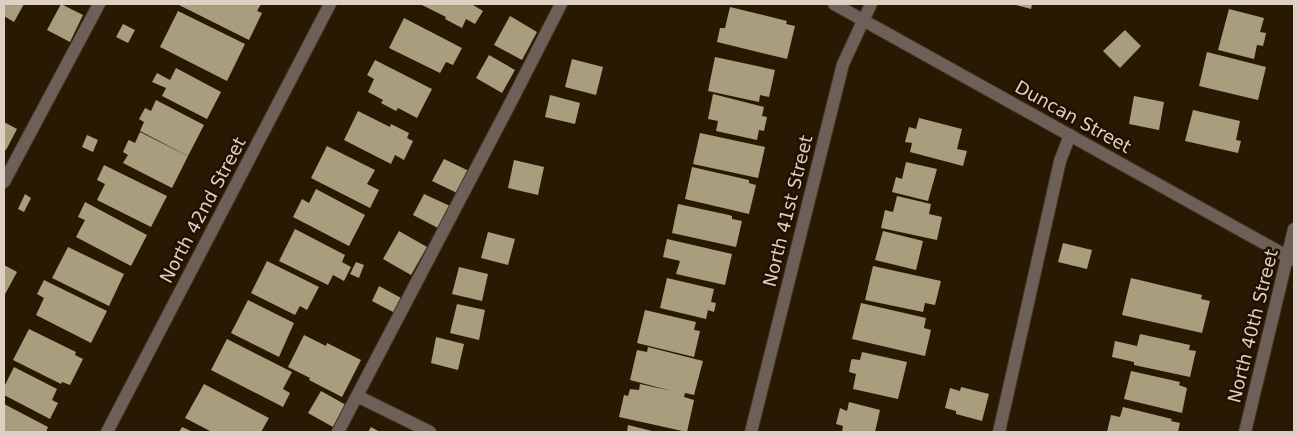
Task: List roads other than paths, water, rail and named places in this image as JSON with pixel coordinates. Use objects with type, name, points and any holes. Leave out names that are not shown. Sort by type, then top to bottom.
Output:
[{"type":"street","points":[[4,182],[99,4]]},
{"type":"street","name":"North 42nd Street","points":[[107,432],[330,4]]},
{"type":"street","points":[[338,432],[561,4]]},
{"type":"street","name":"Duncan Street","points":[[834,4],[1291,258]]},
{"type":"street","name":"North 41st Street","points":[[751,432],[842,64],[871,4]]},
{"type":"street","points":[[1000,432],[1060,161],[1070,135]]},
{"type":"street","name":"North 40th Street","points":[[1245,432],[1291,258],[1294,228]]},
{"type":"street","points":[[357,396],[430,432]]}]
